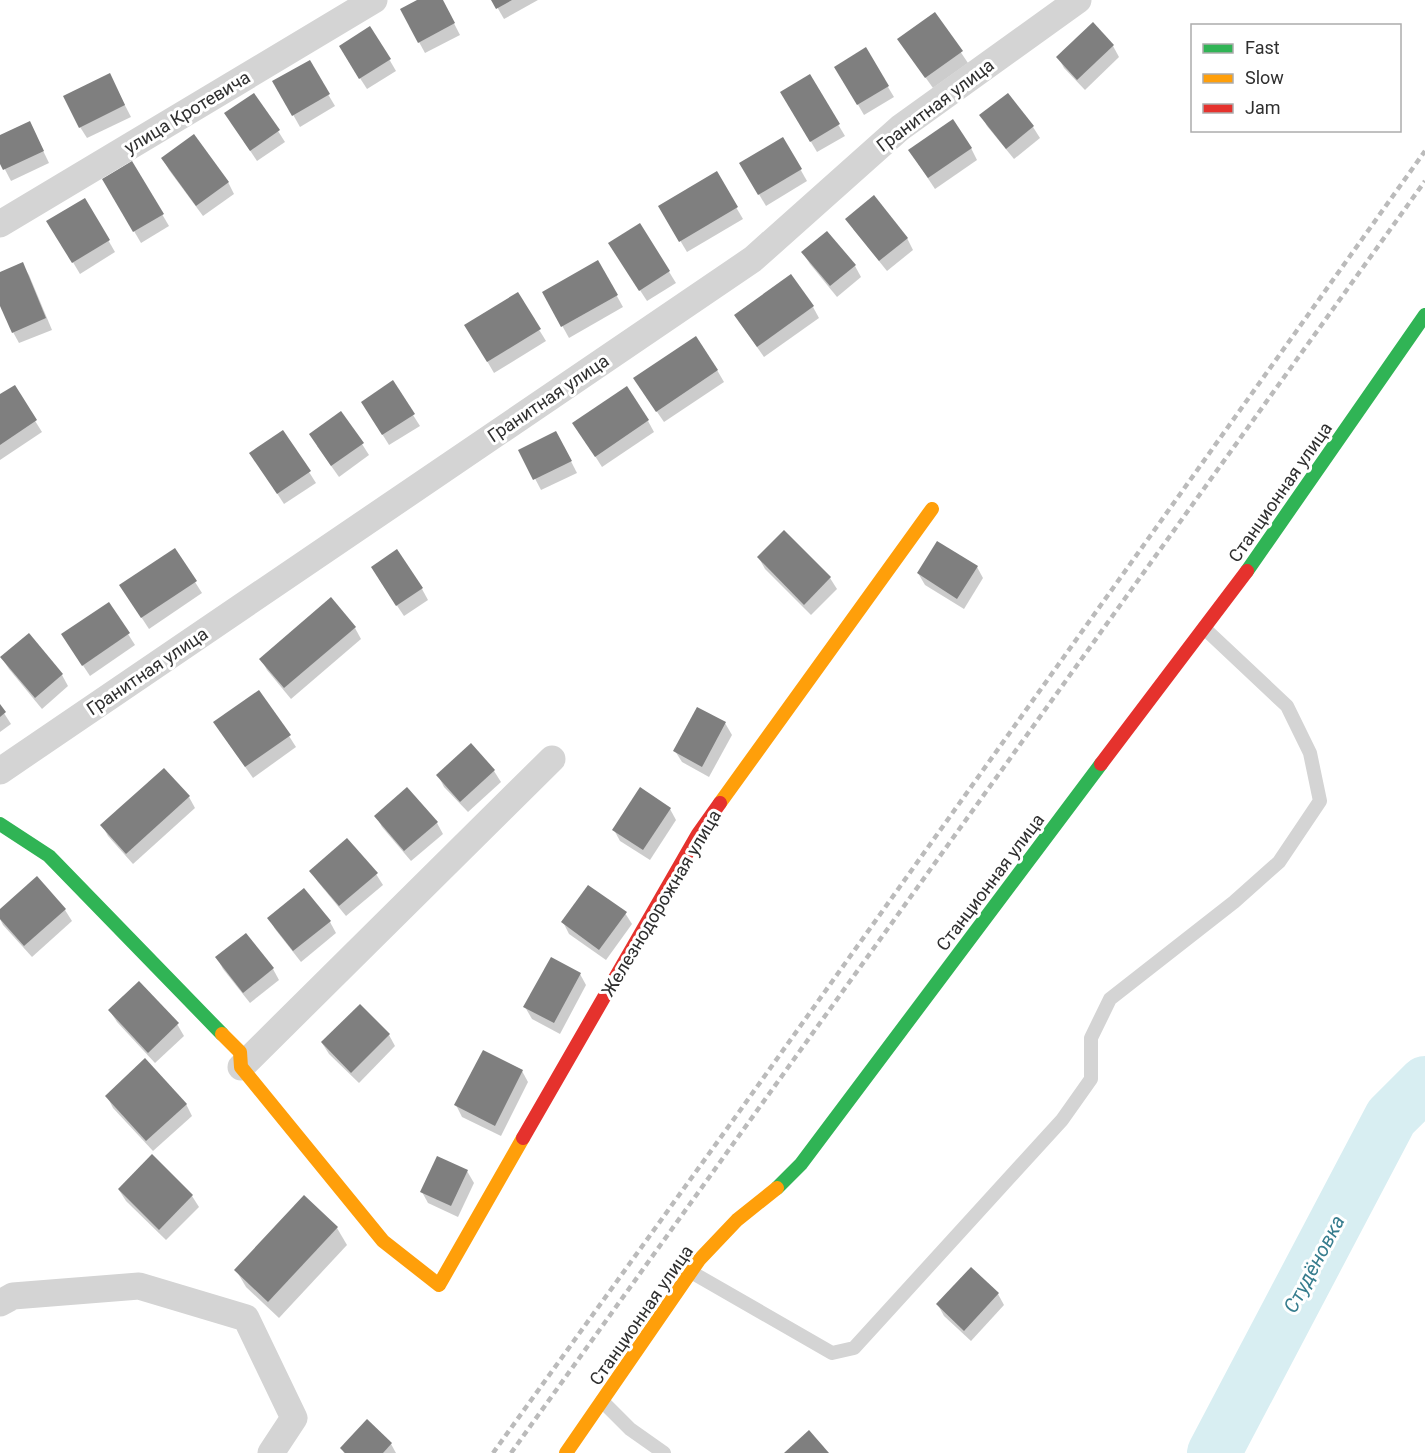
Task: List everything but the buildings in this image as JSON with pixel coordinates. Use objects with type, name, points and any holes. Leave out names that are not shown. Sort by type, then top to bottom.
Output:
[{"type":"street","name":"улица Кротевича","points":[[0,224],[374,0]]},
{"type":"street","name":"Гранитная улица","points":[[0,771],[753,259],[900,128],[1078,0]]},
{"type":"street","name":"Станционная улица","points":[[566,1453],[699,1260],[737,1220],[775,1190],[801,1164],[1246,573],[1425,315]]},
{"type":"street","name":"Железнодорожная улица","points":[[241,1067],[383,1241],[439,1285],[698,834],[932,509]]},
{"type":"street","points":[[241,1067],[552,759]]},
{"type":"street","points":[[0,824],[49,856],[240,1053],[241,1067]]},
{"type":"street","points":[[0,1303],[13,1296],[139,1286],[246,1318],[294,1418],[271,1453]]},
{"type":"lane","points":[[691,1272],[832,1353],[854,1348],[1062,1120],[1091,1079],[1091,1038],[1110,999],[1234,902],[1279,862],[1320,801],[1310,753],[1287,706],[1204,628]]},
{"type":"lane","points":[[602,1401],[630,1429],[664,1453]]},
{"type":"waterway","name":"Студёновка","points":[[1214,1453],[1391,1117],[1425,1083]]},
{"type":"railway","points":[[493,1453],[1425,151]]},
{"type":"railway","points":[[511,1453],[1425,181]]},
{"type":"traffic: fast","points":[[1247,571],[1425,315]]},
{"type":"traffic: fast","points":[[777,1188],[801,1164],[1101,764]]},
{"type":"traffic: fast","points":[[0,824],[49,856],[222,1034]]},
{"type":"traffic: slow","points":[[720,803],[932,509]]},
{"type":"traffic: slow","points":[[222,1034],[240,1052],[241,1067],[383,1241],[439,1285],[523,1138]]},
{"type":"traffic: slow","points":[[566,1453],[699,1260],[737,1220],[777,1188]]},
{"type":"traffic: jam","points":[[1101,764],[1247,571]]},
{"type":"traffic: jam","points":[[523,1138],[698,834],[720,803]]}]
